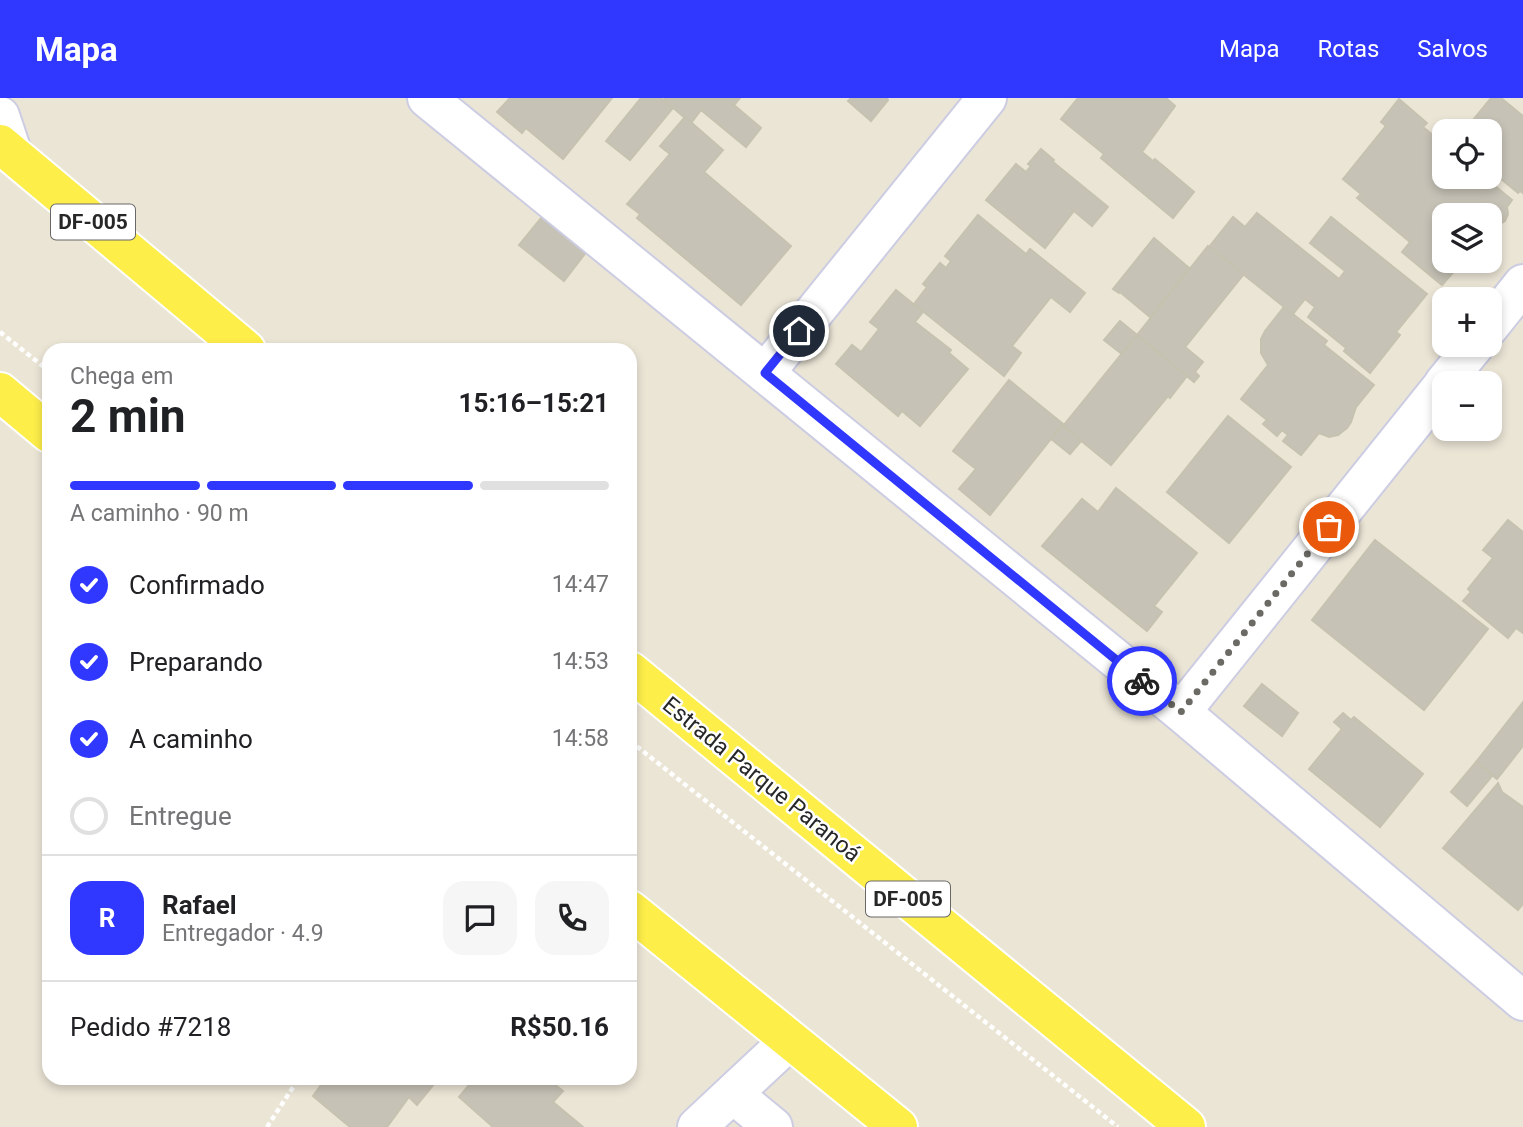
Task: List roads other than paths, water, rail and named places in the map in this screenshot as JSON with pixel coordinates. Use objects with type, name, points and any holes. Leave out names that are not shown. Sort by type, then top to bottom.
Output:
[{"type":"main road","name":"DF-005","points":[[7,149],[238,343]]},
{"type":"main road","points":[[0,392],[42,427]]},
{"type":"main road","name":"Estrada Parque Paranoá","points":[[637,677],[1186,1127]]},
{"type":"main road","points":[[637,916],[898,1127]]},
{"type":"street","points":[[427,98],[1181,712],[1523,1001]]},
{"type":"street","points":[[765,373],[987,98]]},
{"type":"street","points":[[0,116],[7,149]]},
{"type":"street","points":[[1502,311],[1523,284]]},
{"type":"street","points":[[1454,371],[1465,357]]},
{"type":"street","points":[[1181,712],[1432,398]]},
{"type":"street","points":[[697,1127],[790,1040]]},
{"type":"street","points":[[733,1094],[773,1127]]}]
